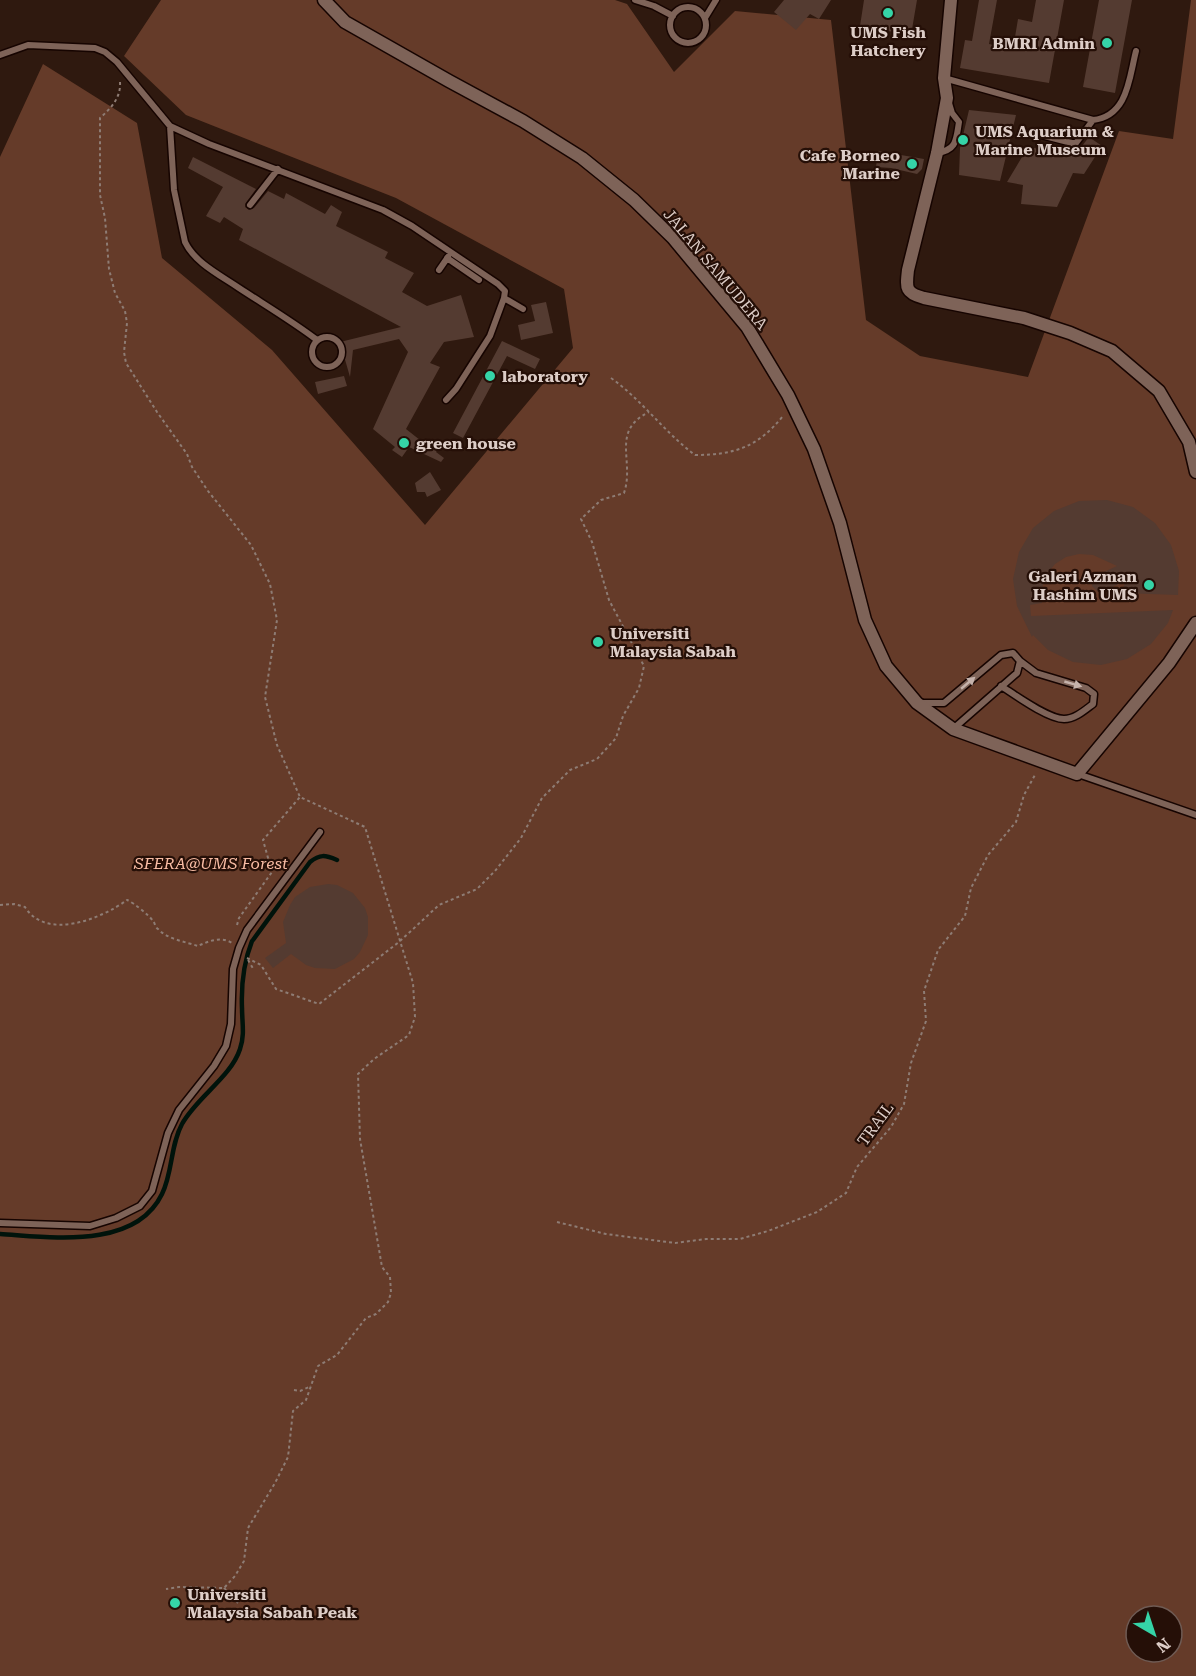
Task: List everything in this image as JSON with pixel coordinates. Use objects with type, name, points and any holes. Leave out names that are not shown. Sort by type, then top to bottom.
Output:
[{"type":"street","name":"JALAN SAMUDERA","points":[[324,0],[345,22],[523,121],[582,158],[634,200],[673,238],[747,327],[788,395],[814,449],[840,523],[866,620],[886,666],[917,703],[953,729],[1077,774]]},
{"type":"street","points":[[951,0],[944,78],[947,98],[937,153],[908,270],[906,285],[908,290],[912,295],[924,298],[1024,318],[1070,333],[1112,351],[1159,391],[1189,442],[1196,472]]},
{"type":"street","points":[[1077,774],[1168,663],[1196,623]]},
{"type":"lane","points":[[635,0],[654,6],[673,16]]},
{"type":"lane","points":[[705,18],[716,0]]},
{"type":"lane","points":[[685,8],[700,11],[705,18],[706,28],[702,38],[693,43],[682,43],[674,36],[670,27],[673,16],[685,8]]},
{"type":"lane","points":[[0,56],[28,45],[95,48],[105,52],[117,62],[170,126],[209,144],[383,210],[484,273],[502,287],[505,291],[504,298],[490,336],[446,400]]},
{"type":"lane","points":[[944,78],[1094,120],[1116,109],[1124,100],[1136,51]]},
{"type":"lane","points":[[1036,134],[1076,143],[1094,120]]},
{"type":"lane","points":[[170,126],[174,190],[185,242],[189,249],[213,270],[317,340]]},
{"type":"lane","points":[[250,205],[278,169]]},
{"type":"lane","points":[[439,270],[452,251]]},
{"type":"lane","points":[[447,258],[477,282],[484,273]]},
{"type":"lane","points":[[504,298],[523,309]]},
{"type":"lane","points":[[327,337],[337,340],[340,345],[342,355],[332,367],[321,366],[313,359],[312,349],[317,340],[327,337]]},
{"type":"lane","points":[[917,703],[944,703],[1002,656],[1013,653],[1036,674],[1086,688],[1094,694],[1093,704],[1076,716],[1063,719],[1031,706],[1001,686]]},
{"type":"lane","points":[[953,729],[1017,673],[1020,661]]},
{"type":"lane","points":[[1077,774],[1196,815]]},
{"type":"lane","points":[[0,1223],[90,1226],[116,1218],[140,1206],[152,1191],[168,1133],[179,1110],[214,1066],[225,1046],[231,1024],[233,969],[247,930],[320,832]]},
{"type":"path","points":[[117,62],[121,86],[115,105],[100,118],[100,195],[106,226],[109,269],[127,322],[124,352],[126,363],[187,454],[192,467],[208,491],[250,545],[270,584],[277,620],[265,697],[277,745],[300,797],[365,827],[413,983],[415,1017],[409,1035],[374,1059],[358,1074],[360,1139],[382,1267],[390,1277],[391,1293],[388,1302],[376,1314],[366,1318],[337,1355],[318,1366],[306,1400],[293,1411],[288,1457],[249,1528],[244,1561],[224,1588]]},
{"type":"path","points":[[611,378],[627,390],[677,442],[695,455],[734,452],[754,443],[773,428],[786,413],[788,395]]},
{"type":"path","points":[[254,970],[246,958],[261,964],[276,989],[319,1004],[399,942],[439,905],[477,889],[495,871],[521,838],[542,798],[570,770],[597,759],[616,738],[623,716],[639,688],[644,666],[609,600],[602,572],[581,519],[601,500],[624,493],[629,480],[627,431],[636,418],[649,412]]},
{"type":"path","name":"TRAIL","points":[[557,1221],[606,1234],[675,1243],[706,1239],[740,1239],[768,1232],[817,1212],[846,1193],[857,1167],[891,1128],[904,1104],[911,1063],[926,1021],[924,991],[938,950],[965,916],[971,888],[988,855],[1016,822],[1024,795],[1043,762]]},
{"type":"path","points":[[237,930],[238,918],[272,872],[263,840],[300,797]]},
{"type":"path","points":[[0,905],[14,904],[25,907],[31,917],[39,921],[71,925],[113,911],[127,900],[152,918],[158,929],[170,937],[198,946],[209,941],[229,940],[233,935]]},
{"type":"path","points":[[294,1390],[300,1391],[311,1386]]},
{"type":"path","points":[[166,1589],[224,1588],[238,1603]]},
{"type":"green space","name":"Universiti Malaysia Sabah","points":[[161,0],[615,0],[627,4],[674,72],[735,11],[831,20],[866,320],[920,356],[1028,377],[1119,131],[1173,139],[1191,0],[1196,0],[1196,1676],[0,1676],[0,157],[43,64],[137,123],[162,258],[272,350],[425,525],[573,348],[564,289],[396,198],[186,115],[124,56]]},
{"type":"building","points":[[784,0],[831,0],[819,19],[810,14],[796,30],[774,12]]},
{"type":"building","name":"UMS Fish Hatchery","points":[[864,0],[917,0],[911,35],[860,26]]},
{"type":"building","points":[[979,0],[997,0],[989,44],[1013,49],[1018,19],[1032,22],[1036,0],[1064,0],[1049,83],[960,68],[965,40],[972,41]]},
{"type":"building","name":"BMRI Admin","points":[[1099,0],[1132,0],[1115,93],[1083,87]]},
{"type":"building","points":[[969,110],[1016,115],[1000,181],[959,175],[960,148]]},
{"type":"building","points":[[1089,137],[1102,146],[1084,174],[1073,173],[1057,207],[1021,204],[1023,185],[1007,182],[1028,147],[1075,155]]},
{"type":"building","points":[[878,151],[924,159],[922,169],[917,174],[876,167]]},
{"type":"building","points":[[193,157],[256,189],[245,204],[249,210],[254,208],[268,191],[284,199],[286,193],[325,214],[331,205],[342,212],[336,226],[388,252],[385,258],[414,273],[402,292],[427,306],[461,295],[474,337],[444,342],[430,363],[440,367],[406,429],[425,444],[428,439],[440,445],[436,452],[444,458],[441,462],[409,447],[402,457],[392,450],[395,447],[373,429],[408,352],[399,339],[353,350],[350,377],[340,342],[401,327],[239,240],[243,229],[224,217],[220,223],[206,216],[223,187],[188,168]]},
{"type":"building","points":[[546,302],[553,333],[521,340],[518,325],[535,321],[531,305]]},
{"type":"building","points":[[502,341],[540,359],[535,369],[507,356],[463,438],[453,433]]},
{"type":"building","points":[[344,376],[347,386],[318,394],[315,382]]},
{"type":"building","points":[[430,472],[441,490],[427,497],[425,492],[417,492],[415,483]]},
{"type":"building","name":"Galeri Azman Hashim UMS","points":[[1107,500],[1133,507],[1155,523],[1171,545],[1179,571],[1178,595],[1122,593],[1125,581],[1098,592],[1092,586],[1093,577],[1117,566],[1093,555],[1079,554],[1066,557],[1055,564],[1046,575],[1042,588],[1042,603],[1030,605],[1031,616],[1173,610],[1168,623],[1151,644],[1127,659],[1101,665],[1073,662],[1048,650],[1033,635],[1032,637],[1017,606],[1013,579],[1019,552],[1033,528],[1054,511],[1079,501]]},
{"type":"building","points":[[337,885],[353,893],[365,908],[368,917],[368,935],[360,952],[354,959],[335,969],[306,965],[291,954],[273,968],[265,958],[286,943],[283,922],[295,897],[310,887]]},
{"type":"waterway","points":[[253,940],[310,862],[323,856],[337,860]]},
{"type":"waterway","points":[[0,1234],[43,1237],[90,1236],[112,1232],[132,1224],[149,1212],[166,1186],[175,1141],[182,1124],[188,1114],[229,1069],[242,1044],[243,974],[252,941]]},
{"type":"place","name":"UMS Fish Hatchery","points":[[888,13]]},
{"type":"place","name":"BMRI Admin","points":[[1107,43]]},
{"type":"place","name":"UMS Aquarium & Marine Museum","points":[[963,140]]},
{"type":"place","name":"Cafe Borneo Marine","points":[[912,164]]},
{"type":"place","name":"laboratory","points":[[490,376]]},
{"type":"place","name":"green house","points":[[404,443]]},
{"type":"place","name":"Galeri Azman Hashim UMS","points":[[1149,585]]},
{"type":"place","name":"Universiti Malaysia Sabah","points":[[598,642]]},
{"type":"place","name":"Universiti Malaysia Sabah Peak","points":[[175,1603]]},
{"type":"park label","name":"SFERA@UMS Forest","points":[[211,863]]}]
